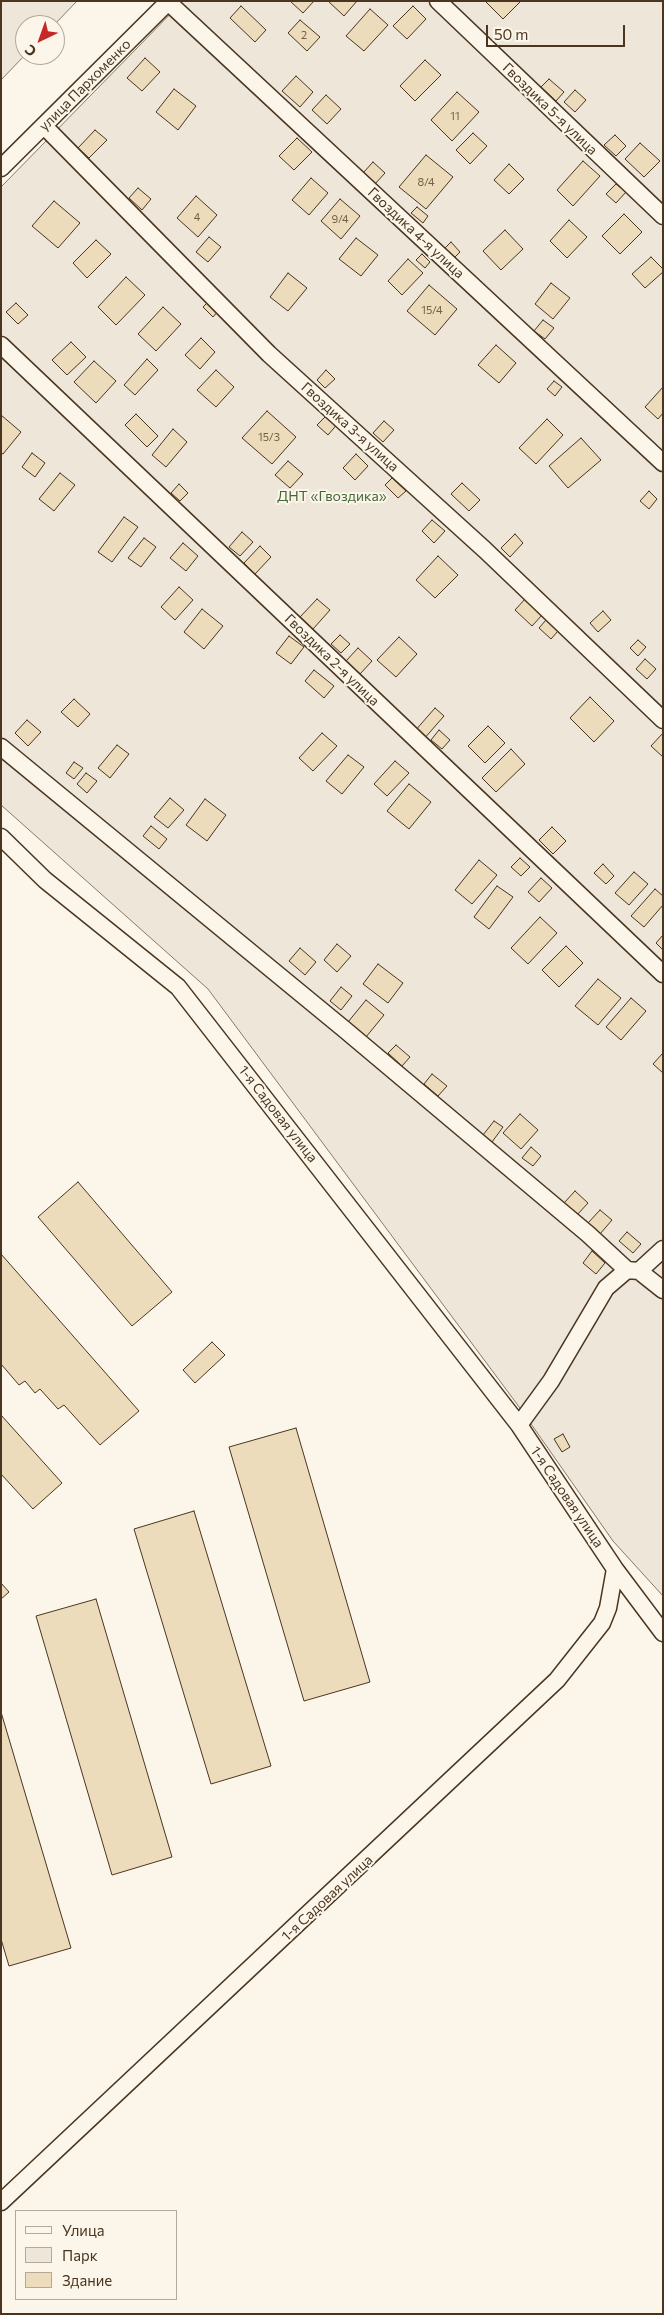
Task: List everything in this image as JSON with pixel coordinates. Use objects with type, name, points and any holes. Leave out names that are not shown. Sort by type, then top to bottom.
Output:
[{"type":"street","name":"Гвоздика 5-я улица","points":[[438,1],[663,216]]},
{"type":"street","name":"улица Пархоменко","points":[[1,168],[169,2]]},
{"type":"street","name":"Гвоздика 4-я улица","points":[[169,2],[663,463]]},
{"type":"street","name":"Гвоздика 3-я улица","points":[[44,126],[269,354],[485,550],[663,720]]},
{"type":"street","name":"Гвоздика 2-я улица","points":[[1,345],[663,974]]},
{"type":"street","points":[[1,747],[352,1036],[588,1234],[633,1270],[663,1290]]},
{"type":"street","name":"1-я Садовая улица","points":[[1,837],[45,880],[178,987],[519,1425],[615,1569],[663,1633]]},
{"type":"street","points":[[519,1425],[551,1381],[606,1288],[663,1249]]},
{"type":"street","name":"1-я Садовая улица","points":[[1,2202],[558,1680],[602,1623],[608,1608],[615,1569]]},
{"type":"green space","points":[[1,1],[77,1],[64,15],[15,15],[15,65],[1,80]]},
{"type":"green space","name":"ДНТ «Гвоздика»","points":[[183,1],[663,1],[663,1596],[613,1541],[517,1404],[208,989],[1,805],[1,187]]},
{"type":"building","points":[[290,1],[314,1],[303,13]]},
{"type":"building","points":[[328,1],[357,1],[344,16]]},
{"type":"building","points":[[485,1],[521,1],[503,19]]},
{"type":"building","points":[[241,6],[266,30],[255,42],[230,18]]},
{"type":"building","points":[[413,6],[426,19],[407,39],[393,26]]},
{"type":"building","points":[[370,9],[388,25],[364,51],[346,36]]},
{"type":"building","points":[[300,20],[320,37],[307,51],[288,33]]},
{"type":"building","points":[[145,58],[160,72],[142,91],[127,78]]},
{"type":"building","points":[[425,60],[441,75],[415,101],[400,86]]},
{"type":"building","points":[[296,76],[313,92],[300,107],[282,91]]},
{"type":"building","points":[[549,79],[564,92],[556,101],[541,87]]},
{"type":"building","points":[[174,89],[196,106],[178,130],[156,112]]},
{"type":"building","points":[[575,90],[586,100],[575,112],[564,102]]},
{"type":"building","points":[[457,92],[479,112],[452,141],[431,120]]},
{"type":"building","points":[[326,95],[341,109],[327,124],[312,110]]},
{"type":"building","points":[[95,130],[107,140],[89,158],[78,148]]},
{"type":"building","points":[[473,133],[487,146],[470,164],[456,150]]},
{"type":"building","points":[[615,135],[626,146],[616,156],[604,145]]},
{"type":"building","points":[[297,138],[312,152],[294,170],[279,156]]},
{"type":"building","points":[[640,143],[660,161],[644,177],[625,159]]},
{"type":"building","points":[[426,155],[453,177],[426,209],[399,187]]},
{"type":"building","points":[[583,161],[600,176],[573,206],[557,190]]},
{"type":"building","points":[[373,162],[385,173],[375,184],[363,173]]},
{"type":"building","points":[[509,164],[524,179],[509,194],[494,180]]},
{"type":"building","points":[[311,178],[328,193],[309,215],[292,200]]},
{"type":"building","points":[[616,184],[626,192],[616,203],[606,194]]},
{"type":"building","points":[[138,188],[151,199],[142,210],[129,198]]},
{"type":"building","points":[[196,196],[217,215],[198,237],[177,218]]},
{"type":"building","points":[[340,199],[360,216],[341,239],[321,221]]},
{"type":"building","points":[[54,201],[80,223],[58,248],[32,226]]},
{"type":"building","points":[[417,207],[428,216],[423,223],[411,213]]},
{"type":"building","points":[[624,214],[642,232],[620,254],[602,236]]},
{"type":"building","points":[[569,220],[587,237],[567,258],[550,241]]},
{"type":"building","points":[[505,230],[523,249],[501,270],[483,251]]},
{"type":"building","points":[[209,237],[221,247],[208,262],[196,252]]},
{"type":"building","points":[[356,238],[378,255],[361,276],[339,259]]},
{"type":"building","points":[[96,240],[111,254],[87,278],[73,263]]},
{"type":"building","points":[[451,242],[460,252],[453,259],[444,249]]},
{"type":"building","points":[[422,254],[430,262],[425,268],[416,260]]},
{"type":"building","points":[[651,257],[663,269],[663,272],[645,288],[632,274]]},
{"type":"building","points":[[408,259],[423,273],[402,295],[388,281]]},
{"type":"building","points":[[288,273],[307,288],[288,311],[270,297]]},
{"type":"building","points":[[126,277],[145,295],[116,325],[98,307]]},
{"type":"building","points":[[551,283],[570,298],[553,319],[535,304]]},
{"type":"building","points":[[429,285],[457,309],[435,335],[407,311]]},
{"type":"building","points":[[209,301],[219,310],[213,317],[203,307]]},
{"type":"building","points":[[16,303],[28,315],[18,324],[6,312]]},
{"type":"building","points":[[163,307],[181,324],[156,351],[138,334]]},
{"type":"building","points":[[543,320],[554,328],[545,339],[534,331]]},
{"type":"building","points":[[201,338],[215,352],[200,369],[185,355]]},
{"type":"building","points":[[71,342],[86,357],[67,375],[52,360]]},
{"type":"building","points":[[496,345],[516,363],[499,383],[478,365]]},
{"type":"building","points":[[147,359],[158,370],[135,395],[124,385]]},
{"type":"building","points":[[94,361],[116,381],[96,403],[74,382]]},
{"type":"building","points":[[216,370],[234,387],[216,407],[197,390]]},
{"type":"building","points":[[326,370],[335,379],[325,388],[317,380]]},
{"type":"building","points":[[554,381],[562,387],[555,396],[547,389]]},
{"type":"building","points":[[663,387],[663,413],[658,419],[645,407]]},
{"type":"building","points":[[267,411],[296,437],[272,464],[242,438]]},
{"type":"building","points":[[329,413],[339,422],[328,435],[317,425]]},
{"type":"building","points":[[136,414],[158,436],[147,447],[125,425]]},
{"type":"building","points":[[1,415],[21,432],[3,454],[1,453]]},
{"type":"building","points":[[547,419],[563,435],[536,464],[519,448]]},
{"type":"building","points":[[384,421],[394,430],[383,442],[373,433]]},
{"type":"building","points":[[173,429],[187,442],[166,467],[152,455]]},
{"type":"building","points":[[581,438],[601,460],[568,488],[549,466]]},
{"type":"building","points":[[32,453],[45,463],[35,477],[22,467]]},
{"type":"building","points":[[356,454],[368,466],[355,480],[343,468]]},
{"type":"building","points":[[288,461],[303,474],[290,488],[275,475]]},
{"type":"building","points":[[60,473],[75,485],[54,511],[39,499]]},
{"type":"building","points":[[392,478],[406,491],[398,498],[385,485]]},
{"type":"building","points":[[462,483],[480,500],[469,511],[451,494]]},
{"type":"building","points":[[179,484],[188,493],[180,501],[171,493]]},
{"type":"building","points":[[649,491],[657,499],[649,509],[640,501]]},
{"type":"building","points":[[124,517],[138,527],[112,562],[98,552]]},
{"type":"building","points":[[432,520],[445,531],[434,543],[422,531]]},
{"type":"building","points":[[242,532],[253,542],[240,556],[229,547]]},
{"type":"building","points":[[515,534],[523,543],[510,557],[501,548]]},
{"type":"building","points":[[144,538],[156,547],[141,567],[128,558]]},
{"type":"building","points":[[183,543],[198,556],[186,571],[170,558]]},
{"type":"building","points":[[260,546],[271,557],[255,574],[244,563]]},
{"type":"building","points":[[438,556],[458,575],[435,598],[416,580]]},
{"type":"building","points":[[179,587],[193,600],[175,620],[161,607]]},
{"type":"building","points":[[526,598],[543,614],[532,626],[515,610]]},
{"type":"building","points":[[317,599],[330,610],[313,629],[300,617]]},
{"type":"building","points":[[202,609],[223,626],[204,649],[184,632]]},
{"type":"building","points":[[603,611],[611,620],[598,632],[590,623]]},
{"type":"building","points":[[546,620],[558,631],[551,639],[539,628]]},
{"type":"building","points":[[340,635],[350,644],[341,653],[331,644]]},
{"type":"building","points":[[289,636],[304,647],[291,664],[276,653]]},
{"type":"building","points":[[399,637],[417,654],[396,677],[377,660]]},
{"type":"building","points":[[638,640],[646,647],[638,656],[630,648]]},
{"type":"building","points":[[358,648],[372,661],[360,674],[346,661]]},
{"type":"building","points":[[645,659],[656,669],[647,679],[636,669]]},
{"type":"building","points":[[314,670],[334,686],[324,698],[305,681]]},
{"type":"building","points":[[590,697],[614,721],[594,742],[570,718]]},
{"type":"building","points":[[74,699],[90,714],[78,727],[61,712]]},
{"type":"building","points":[[435,708],[444,716],[423,740],[414,732]]},
{"type":"building","points":[[27,720],[41,732],[28,746],[15,733]]},
{"type":"building","points":[[488,726],[505,743],[485,763],[468,746]]},
{"type":"building","points":[[439,730],[450,740],[442,749],[431,740]]},
{"type":"building","points":[[322,733],[337,746],[313,771],[299,758]]},
{"type":"building","points":[[663,733],[663,757],[651,746]]},
{"type":"building","points":[[117,745],[129,754],[110,778],[98,768]]},
{"type":"building","points":[[511,749],[525,764],[496,792],[482,778]]},
{"type":"building","points":[[348,755],[364,767],[342,794],[326,781]]},
{"type":"building","points":[[395,761],[409,773],[387,796],[374,784]]},
{"type":"building","points":[[74,762],[83,768],[74,779],[66,773]]},
{"type":"building","points":[[86,773],[97,781],[87,793],[77,784]]},
{"type":"building","points":[[409,784],[431,802],[409,829],[387,811]]},
{"type":"building","points":[[170,798],[184,810],[168,828],[154,817]]},
{"type":"building","points":[[205,799],[226,815],[207,841],[186,825]]},
{"type":"building","points":[[151,826],[167,839],[159,849],[143,836]]},
{"type":"building","points":[[552,827],[566,841],[553,854],[539,840]]},
{"type":"building","points":[[520,858],[530,867],[521,876],[511,867]]},
{"type":"building","points":[[479,860],[497,875],[472,904],[455,890]]},
{"type":"building","points":[[603,864],[614,876],[606,884],[594,873]]},
{"type":"building","points":[[634,872],[648,884],[629,905],[615,893]]},
{"type":"building","points":[[541,878],[552,888],[539,902],[528,892]]},
{"type":"building","points":[[497,886],[513,897],[489,929],[474,917]]},
{"type":"building","points":[[655,889],[663,896],[663,905],[644,927],[631,916]]},
{"type":"building","points":[[540,917],[557,933],[528,964],[511,948]]},
{"type":"building","points":[[663,935],[663,950],[656,943]]},
{"type":"building","points":[[337,944],[351,956],[337,972],[324,960]]},
{"type":"building","points":[[566,946],[583,963],[559,987],[542,970]]},
{"type":"building","points":[[300,948],[316,962],[305,975],[289,961]]},
{"type":"building","points":[[378,964],[403,983],[388,1003],[363,984]]},
{"type":"building","points":[[598,979],[621,998],[598,1025],[575,1006]]},
{"type":"building","points":[[341,987],[352,996],[341,1010],[330,1001]]},
{"type":"building","points":[[631,998],[646,1011],[621,1040],[606,1027]]},
{"type":"building","points":[[366,1000],[384,1015],[366,1037],[348,1022]]},
{"type":"building","points":[[396,1045],[410,1057],[402,1066],[388,1053]]},
{"type":"building","points":[[663,1053],[663,1073],[653,1064]]},
{"type":"building","points":[[432,1074],[447,1086],[438,1096],[424,1084]]},
{"type":"building","points":[[520,1114],[538,1130],[521,1149],[503,1133]]},
{"type":"building","points":[[494,1121],[503,1127],[492,1142],[483,1135]]},
{"type":"building","points":[[531,1147],[541,1156],[533,1166],[522,1158]]},
{"type":"building","points":[[78,1182],[172,1292],[132,1326],[38,1217]]},
{"type":"building","points":[[575,1191],[588,1203],[577,1215],[564,1203]]},
{"type":"building","points":[[600,1210],[612,1220],[600,1234],[588,1223]]},
{"type":"building","points":[[627,1232],[641,1244],[633,1253],[619,1241]]},
{"type":"building","points":[[592,1251],[605,1263],[596,1274],[583,1263]]},
{"type":"building","points":[[1,1254],[139,1411],[100,1445],[64,1405],[58,1409],[40,1389],[35,1393],[25,1381],[19,1385],[1,1364]]},
{"type":"building","points":[[212,1342],[225,1355],[195,1383],[183,1370]]},
{"type":"building","points":[[1,1415],[62,1483],[33,1509],[1,1474]]},
{"type":"building","points":[[296,1428],[370,1682],[304,1701],[229,1447]]},
{"type":"building","points":[[563,1434],[570,1447],[562,1452],[554,1439]]},
{"type":"building","points":[[194,1511],[271,1766],[211,1784],[134,1529]]},
{"type":"building","points":[[1,1583],[9,1592],[1,1599]]},
{"type":"building","points":[[96,1599],[172,1857],[112,1875],[36,1616]]},
{"type":"building","points":[[1,1712],[71,1948],[9,1966],[1,1939]]}]
